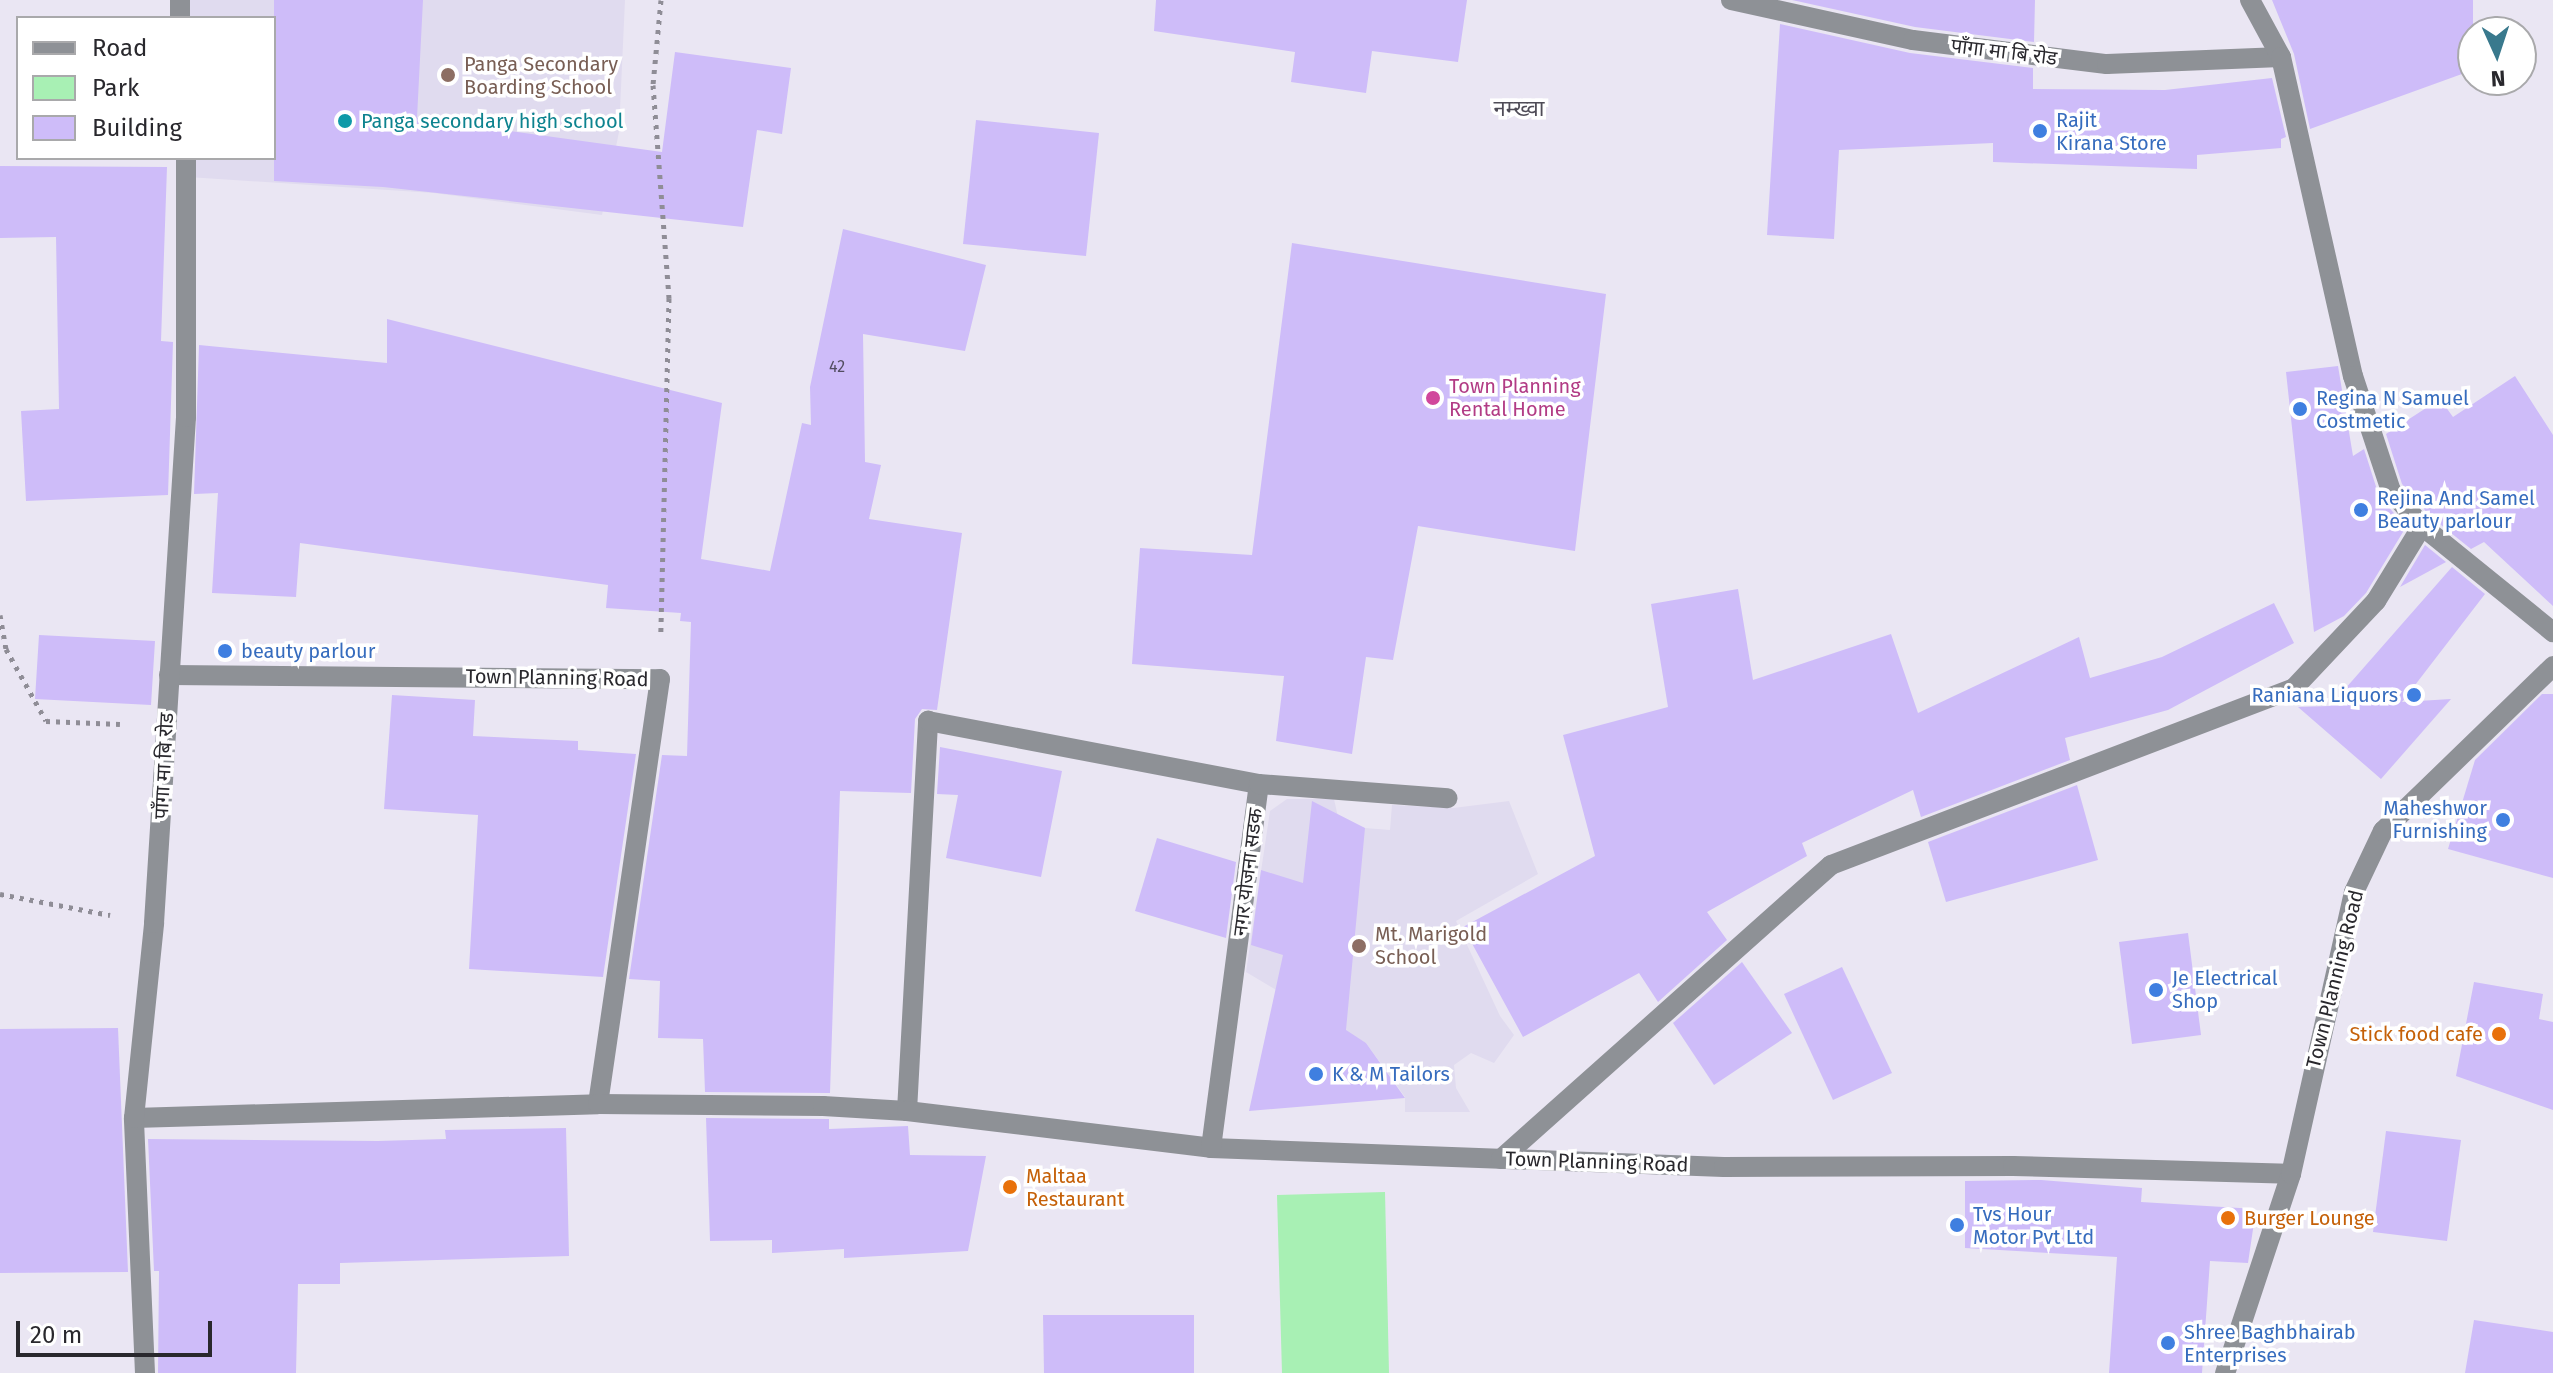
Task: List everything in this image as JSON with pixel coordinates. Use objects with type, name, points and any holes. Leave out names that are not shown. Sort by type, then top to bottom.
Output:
[{"type":"street","name":"पाँगा मा बि रोड","points":[[1731,0],[1913,40],[2107,64],[2281,57]]},
{"type":"street","points":[[2250,0],[2281,57],[2353,376],[2391,491],[2422,526],[2553,632]]},
{"type":"street","name":"पाँगा मा बि रोड","points":[[145,1373],[134,1118],[154,923],[186,417],[186,160]]},
{"type":"street","points":[[1501,1159],[1831,865],[2294,688],[2376,601],[2422,526]]},
{"type":"street","name":"Town Planning Road","points":[[2225,1373],[2291,1174],[2354,892],[2383,831],[2553,666]]},
{"type":"street","name":"Town Planning Road","points":[[169,675],[660,679],[598,1104]]},
{"type":"street","points":[[907,1111],[928,721],[1259,784]]},
{"type":"street","name":"नगर योजना सडक","points":[[1211,1148],[1259,784],[1447,798]]},
{"type":"street","name":"Town Planning Road","points":[[134,1118],[598,1104],[907,1111],[1211,1148],[1501,1159],[2291,1174]]},
{"type":"path","points":[[660,679],[669,313],[653,85],[661,0]]},
{"type":"path","points":[[0,615],[6,649],[46,721],[166,726]]},
{"type":"path","points":[[0,894],[154,923]]},
{"type":"shaded area","name":"Panga Secondary Boarding School","points":[[187,0],[625,0],[619,132],[602,215],[434,193],[188,177],[188,160],[276,160],[276,16],[187,16]]},
{"type":"shaded area","name":"Mt. Marigold School","points":[[1287,799],[1334,799],[1340,826],[1390,830],[1392,805],[1453,808],[1509,801],[1538,874],[1456,921],[1500,1016],[1514,1035],[1494,1063],[1471,1053],[1454,1065],[1456,1088],[1470,1112],[1405,1112],[1405,1097],[1366,1043],[1246,972],[1270,811]]},
{"type":"green space","points":[[1385,1192],[1389,1373],[1282,1373],[1277,1195]]},
{"type":"building","points":[[274,0],[423,0],[417,118],[662,152],[675,52],[791,68],[782,134],[757,130],[743,227],[383,187],[274,181]]},
{"type":"building","points":[[1156,0],[1467,0],[1458,62],[1372,51],[1366,93],[1291,82],[1295,52],[1154,31]]},
{"type":"building","points":[[1792,0],[2035,0],[2034,42],[1915,27]]},
{"type":"building","points":[[2272,0],[2473,0],[2473,16],[2457,16],[2457,76],[2310,129],[2294,54]]},
{"type":"building","points":[[1780,24],[1910,53],[2033,68],[2033,89],[2165,90],[2272,78],[2286,137],[2281,139],[2281,148],[2197,155],[2197,169],[1993,162],[1993,143],[1839,150],[1834,239],[1767,235]]},
{"type":"building","points":[[976,120],[1099,133],[1086,256],[963,244]]},
{"type":"building","points":[[0,166],[167,167],[161,341],[173,342],[168,495],[26,501],[21,411],[59,409],[56,237],[0,238]]},
{"type":"building","points":[[843,229],[986,265],[965,351],[863,334],[865,462],[881,465],[869,519],[962,533],[937,710],[922,709],[915,719],[911,793],[840,791],[830,1093],[705,1092],[703,1039],[658,1038],[660,981],[629,979],[662,755],[687,756],[691,622],[680,621],[681,613],[606,608],[608,585],[300,543],[296,597],[212,593],[218,493],[194,494],[199,345],[387,363],[387,319],[722,403],[701,559],[770,571],[802,423],[811,425],[810,387]]},
{"type":"building","name":"Town Planning Rental Home","points":[[1292,243],[1606,294],[1575,551],[1418,526],[1393,660],[1366,657],[1352,754],[1276,741],[1284,676],[1132,664],[1140,548],[1252,555]]},
{"type":"building","points":[[2338,366],[2353,456],[2364,449],[2379,496],[2406,527],[2366,593],[2344,616],[2314,632],[2286,372]]},
{"type":"building","points":[[2515,376],[2553,435],[2553,606],[2484,542],[2471,549],[2431,517],[2402,484],[2386,434],[2440,399],[2453,417]]},
{"type":"building","points":[[2425,545],[2446,562],[2400,587]]},
{"type":"building","points":[[2452,567],[2485,594],[2402,702],[2451,699],[2381,779],[2298,707],[2330,706]]},
{"type":"building","points":[[1738,589],[1753,680],[1891,634],[1918,713],[2079,637],[2090,678],[2162,657],[2274,603],[2294,643],[2168,710],[2065,738],[2070,760],[1921,817],[1913,790],[1802,843],[1807,856],[1707,912],[1727,940],[1658,1002],[1639,973],[1523,1037],[1463,927],[1595,856],[1563,735],[1668,707],[1651,604]]},
{"type":"building","points":[[39,635],[155,641],[151,705],[35,699]]},
{"type":"building","points":[[2542,694],[2553,694],[2553,878],[2448,849],[2475,760]]},
{"type":"building","points":[[392,695],[475,700],[473,736],[578,741],[578,750],[636,754],[603,977],[469,969],[478,815],[384,809]]},
{"type":"building","points":[[940,747],[1062,771],[1041,877],[946,858],[958,795],[937,794]]},
{"type":"building","points":[[2077,785],[2098,860],[1946,902],[1928,842]]},
{"type":"building","points":[[1312,801],[1365,828],[1346,1030],[1366,1043],[1405,1098],[1249,1111],[1283,955],[1251,945],[1261,870],[1303,883]]},
{"type":"building","points":[[1157,838],[1236,862],[1226,938],[1135,911]]},
{"type":"building","points":[[2188,933],[2201,1035],[2132,1044],[2119,942]]},
{"type":"building","points":[[1742,962],[1792,1033],[1714,1085],[1673,1023]]},
{"type":"building","points":[[1842,967],[1892,1073],[1833,1100],[1784,994]]},
{"type":"building","points":[[2474,982],[2543,994],[2539,1019],[2553,1022],[2553,1110],[2456,1076]]},
{"type":"building","points":[[118,1028],[128,1272],[0,1273],[0,1029]]},
{"type":"building","points":[[706,1118],[829,1119],[829,1129],[908,1126],[910,1155],[986,1156],[968,1251],[844,1258],[844,1249],[772,1253],[772,1240],[710,1241]]},
{"type":"building","points":[[566,1128],[569,1256],[340,1263],[340,1284],[298,1284],[296,1373],[158,1373],[159,1271],[154,1271],[148,1139],[378,1141],[446,1139],[445,1130]]},
{"type":"building","points":[[2386,1131],[2461,1140],[2447,1241],[2373,1232]]},
{"type":"building","points":[[2041,1180],[2142,1188],[2141,1202],[2256,1209],[2248,1263],[2210,1261],[2202,1373],[2109,1373],[2117,1257],[1965,1248],[1965,1181]]},
{"type":"building","points":[[1043,1315],[1194,1315],[1194,1373],[1044,1373]]},
{"type":"building","points":[[2474,1320],[2553,1332],[2553,1373],[2465,1373]]},
{"type":"place","name":"Panga Secondary Boarding School","points":[[448,75]]},
{"type":"place","name":"Panga secondary high school","points":[[345,121]]},
{"type":"place","name":"Rajit Kirana Store","points":[[2040,131]]},
{"type":"place","name":"Town Planning Rental Home","points":[[1433,398]]},
{"type":"place","name":"Regina N Samuel Costmetic","points":[[2300,409]]},
{"type":"place","name":"Rejina And Samel Beauty parlour","points":[[2361,510]]},
{"type":"place","name":"beauty parlour","points":[[225,651]]},
{"type":"place","name":"Raniana Liquors","points":[[2414,695]]},
{"type":"place","name":"Maheshwor Furnishing","points":[[2503,820]]},
{"type":"place","name":"Mt. Marigold School","points":[[1359,946]]},
{"type":"place","name":"Je Electrical Shop","points":[[2156,990]]},
{"type":"place","name":"Stick food cafe","points":[[2499,1034]]},
{"type":"place","name":"K & M Tailors","points":[[1316,1074]]},
{"type":"place","name":"Maltaa Restaurant","points":[[1010,1187]]},
{"type":"place","name":"Burger Lounge","points":[[2228,1218]]},
{"type":"place","name":"Tvs Hour Motor Pvt Ltd","points":[[1957,1225]]},
{"type":"place","name":"Shree Baghbhairab Enterprises","points":[[2168,1343]]},
{"type":"district","name":"नम्ख्वा","points":[[1519,109]]}]
